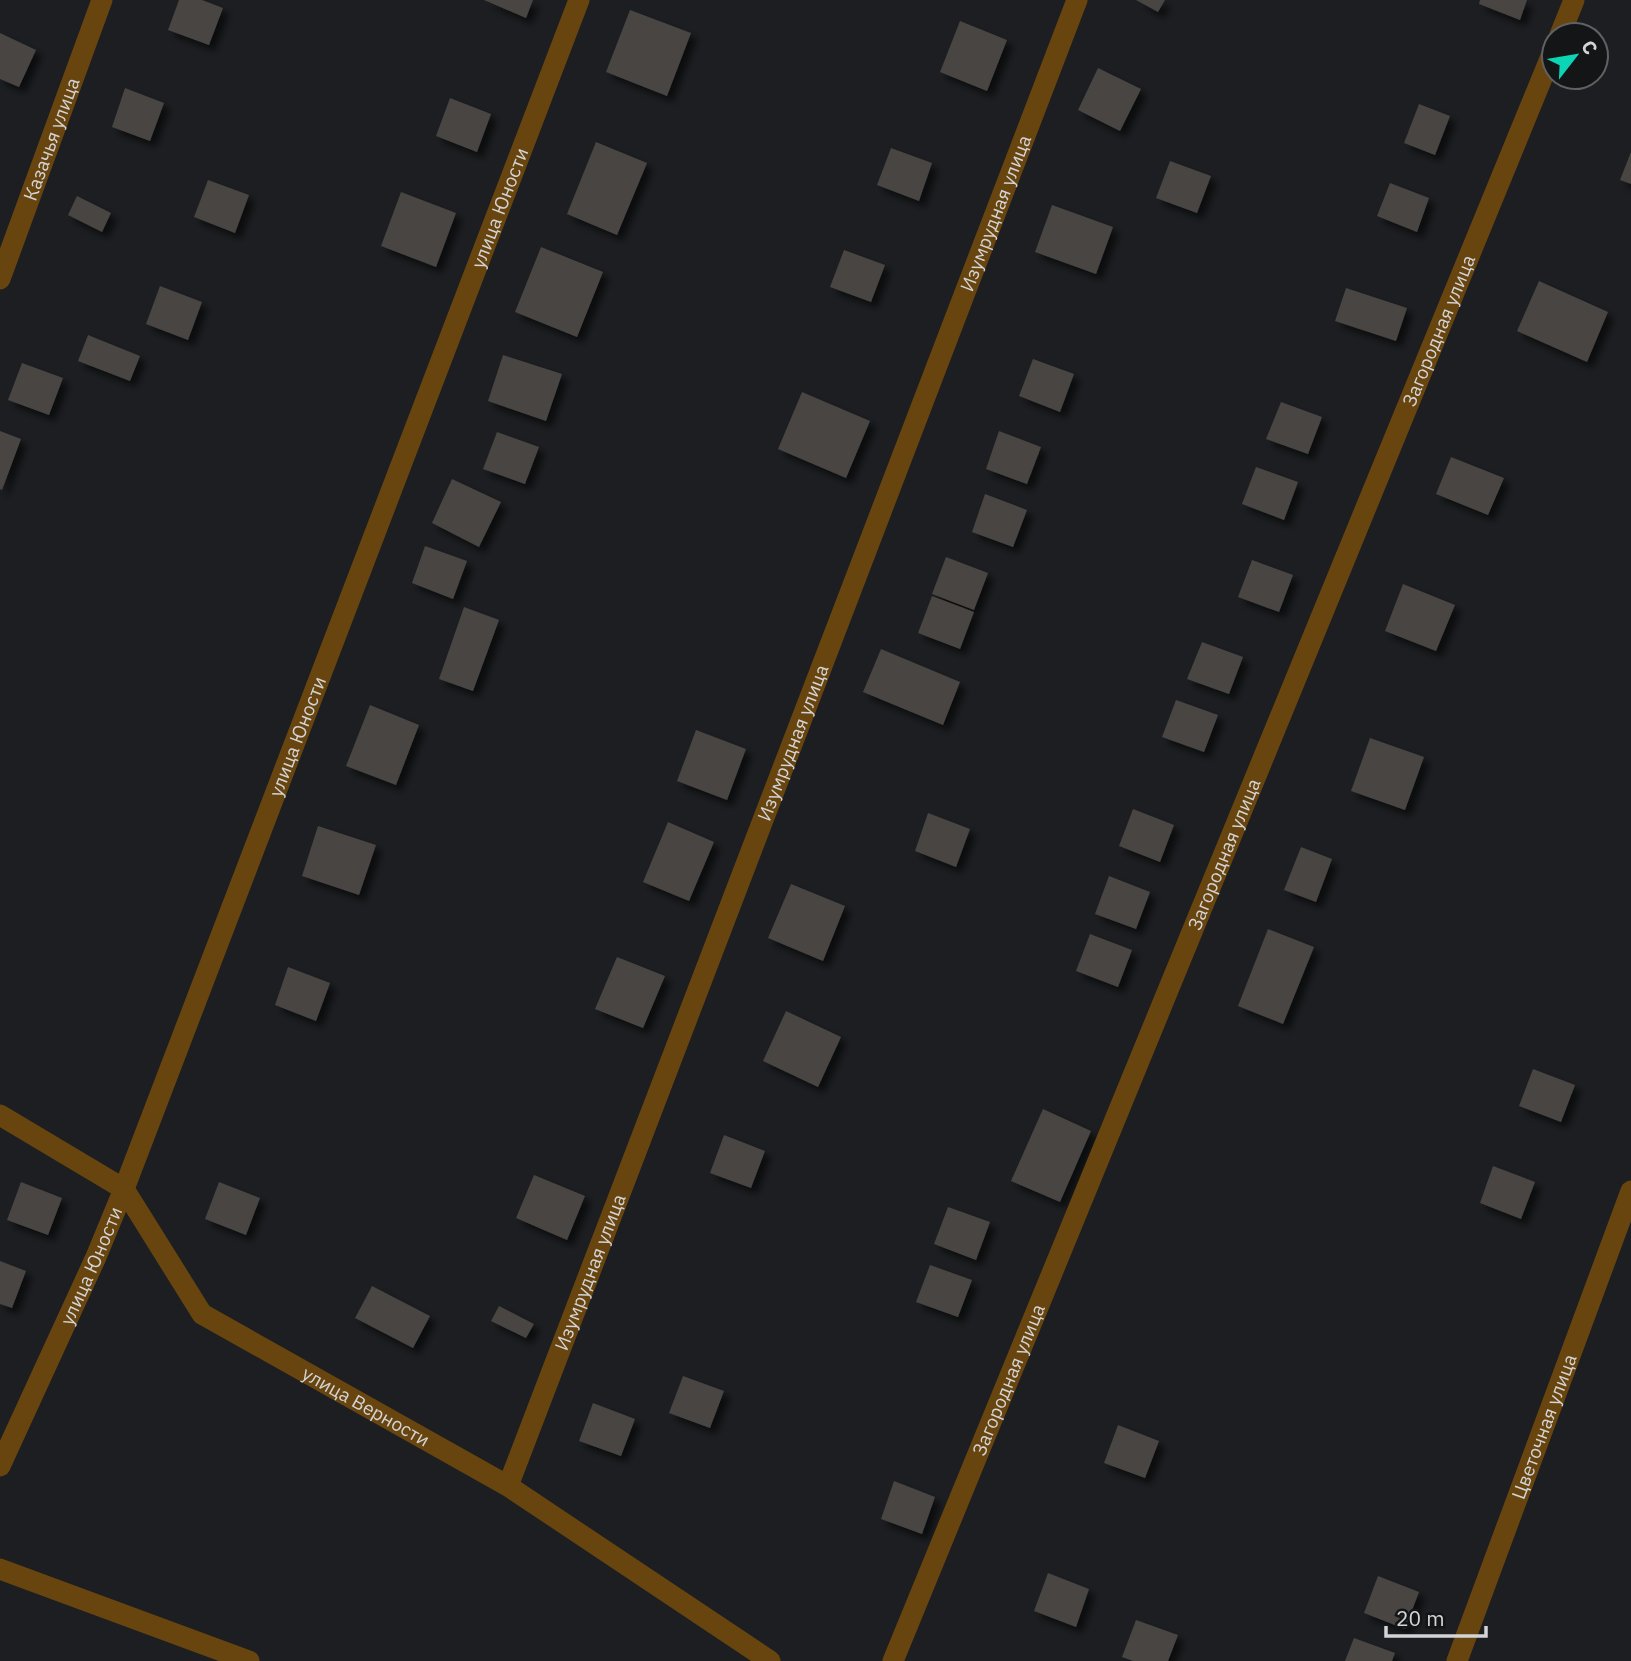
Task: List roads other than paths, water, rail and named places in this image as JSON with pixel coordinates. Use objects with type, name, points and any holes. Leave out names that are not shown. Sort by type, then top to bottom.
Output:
[{"type":"street","name":"Казачья улица","points":[[0,279],[102,0]]},
{"type":"street","name":"улица Юности","points":[[0,1466],[96,1257],[124,1189],[579,0]]},
{"type":"street","name":"Изумрудная улица","points":[[508,1486],[1077,0]]},
{"type":"street","points":[[1566,21],[1574,0]]},
{"type":"street","name":"Загородная улица","points":[[893,1661],[1540,83]]},
{"type":"street","name":"улица Верности","points":[[0,1115],[124,1189],[202,1314],[508,1486],[770,1661]]},
{"type":"street","name":"Цветочная улица","points":[[1457,1661],[1629,1206]]},
{"type":"street","points":[[0,1569],[249,1661]]}]
